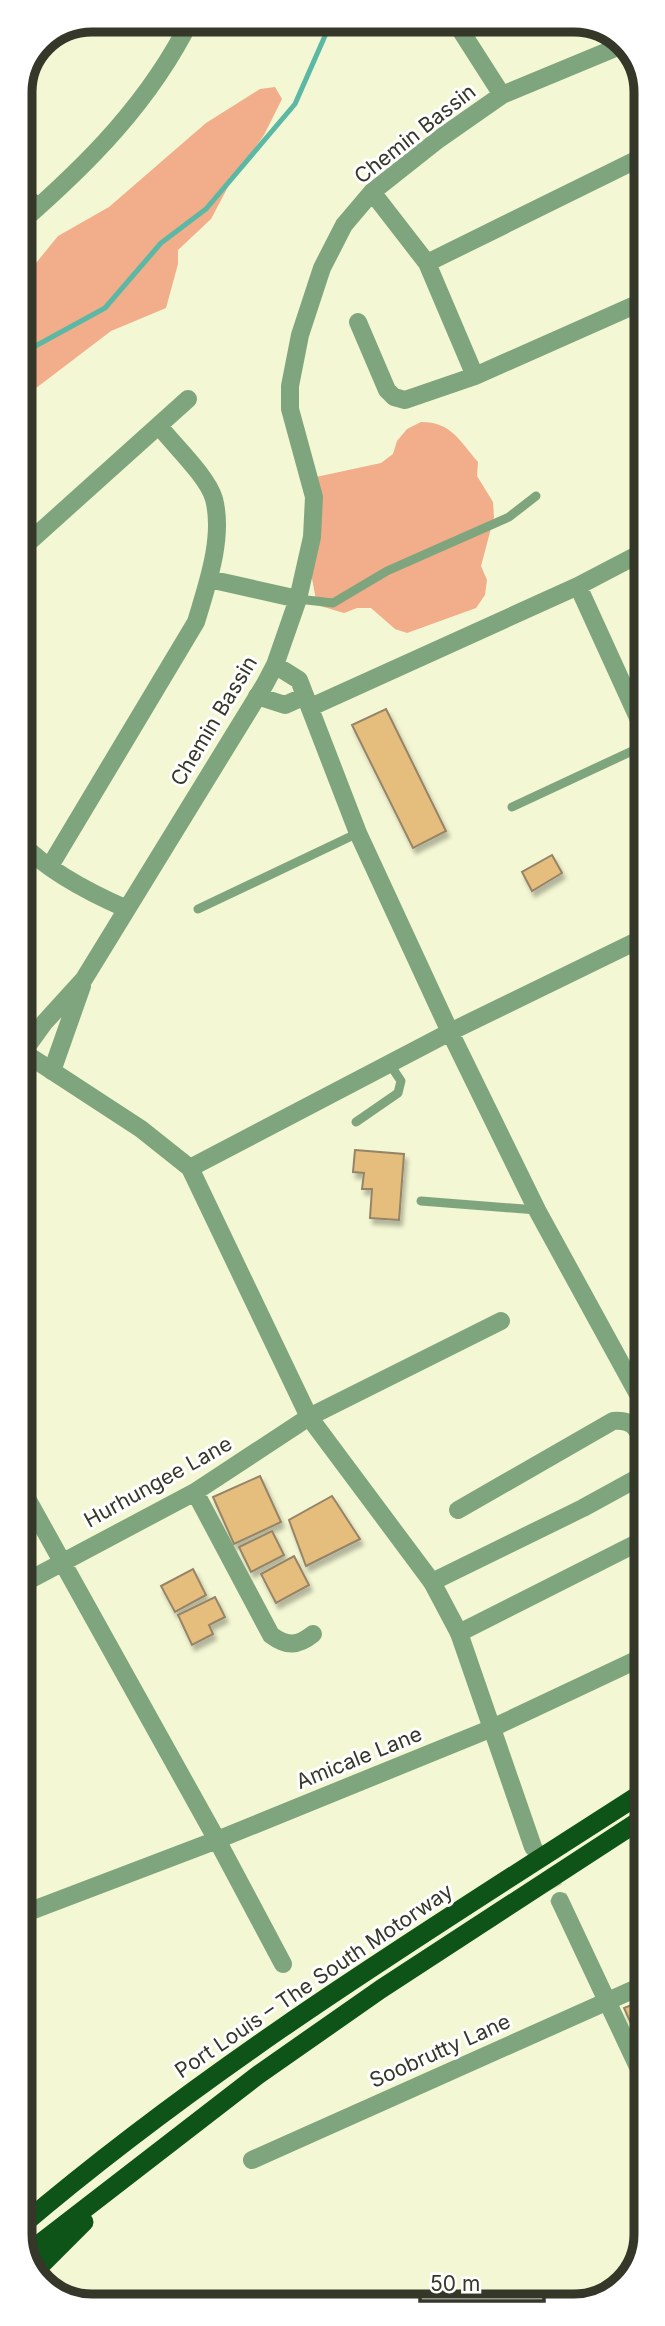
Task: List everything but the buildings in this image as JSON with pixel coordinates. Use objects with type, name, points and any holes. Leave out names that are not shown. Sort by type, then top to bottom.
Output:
[{"type":"highway","name":"Port Louis – The South Motorway","points":[[32,2217],[174,2104],[258,2042],[634,1798]]},
{"type":"highway","points":[[33,2248],[258,2075],[370,1997],[634,1824]]},
{"type":"highway","points":[[41,2265],[133,2171]]},
{"type":"street","points":[[32,212],[103,147],[144,97],[183,32]]},
{"type":"street","points":[[462,32],[502,95]]},
{"type":"street","name":"Chemin Bassin","points":[[85,979],[275,665],[298,600],[312,537],[314,497],[290,409],[290,386],[300,335],[322,268],[344,225],[372,192],[439,139],[502,95],[615,48]]},
{"type":"street","points":[[427,263],[634,162]]},
{"type":"street","points":[[372,192],[427,263],[475,376]]},
{"type":"street","points":[[32,202],[37,208]]},
{"type":"street","points":[[358,322],[387,390],[394,397],[405,400],[475,376],[634,305]]},
{"type":"street","points":[[32,539],[188,399]]},
{"type":"street","points":[[50,866],[196,622],[209,579],[215,544],[214,499],[206,484],[159,426]]},
{"type":"street","points":[[257,696],[285,705],[308,701],[578,586],[634,557]]},
{"type":"street","points":[[209,579],[298,600]]},
{"type":"street","points":[[578,586],[634,709]]},
{"type":"street","points":[[275,665],[299,680],[358,833],[450,1032],[537,1210],[634,1387]]},
{"type":"street","points":[[32,855],[100,897],[127,909]]},
{"type":"street","points":[[191,1168],[389,1063],[634,942]]},
{"type":"street","points":[[32,1038],[85,979]]},
{"type":"street","points":[[52,1071],[85,979]]},
{"type":"street","points":[[32,1058],[141,1129],[191,1168],[309,1418],[432,1582],[459,1633],[533,1847]]},
{"type":"street","name":"Hurhungee Lane","points":[[32,1578],[195,1492],[309,1418],[501,1321]]},
{"type":"street","points":[[457,1510],[613,1421],[626,1420],[634,1425]]},
{"type":"street","points":[[432,1582],[634,1480]]},
{"type":"street","points":[[195,1492],[271,1635],[282,1644],[300,1644],[313,1634]]},
{"type":"street","points":[[32,1507],[283,1964]]},
{"type":"street","points":[[459,1633],[634,1545]]},
{"type":"street","name":"Amicale Lane","points":[[32,1910],[216,1840],[490,1729],[634,1662]]},
{"type":"street","points":[[560,1901],[634,2057]]},
{"type":"street","name":"Soobrutty Lane","points":[[252,2160],[634,1989]]},
{"type":"lane","points":[[298,600],[333,603],[387,571],[509,517],[536,496]]},
{"type":"lane","points":[[512,807],[634,750]]},
{"type":"lane","points":[[198,909],[358,833]]},
{"type":"lane","points":[[356,1122],[398,1093],[401,1081],[389,1063]]},
{"type":"lane","points":[[421,1201],[537,1210]]},
{"type":"shaded area","points":[[275,87],[282,99],[264,135],[230,183],[211,219],[178,250],[178,264],[166,308],[111,331],[32,391],[32,268],[58,236],[109,207],[206,123],[260,89]]},
{"type":"shaded area","points":[[421,422],[447,429],[478,462],[477,476],[493,502],[494,517],[481,566],[487,580],[485,595],[476,608],[407,633],[395,629],[371,608],[357,608],[344,613],[317,605],[306,547],[316,477],[381,463],[393,454],[397,441],[407,429]]},
{"type":"waterway","points":[[32,348],[105,308],[161,243],[206,209],[295,104],[327,32]]},
{"type":"tunnel","points":[[534,1848],[560,1901]]}]
